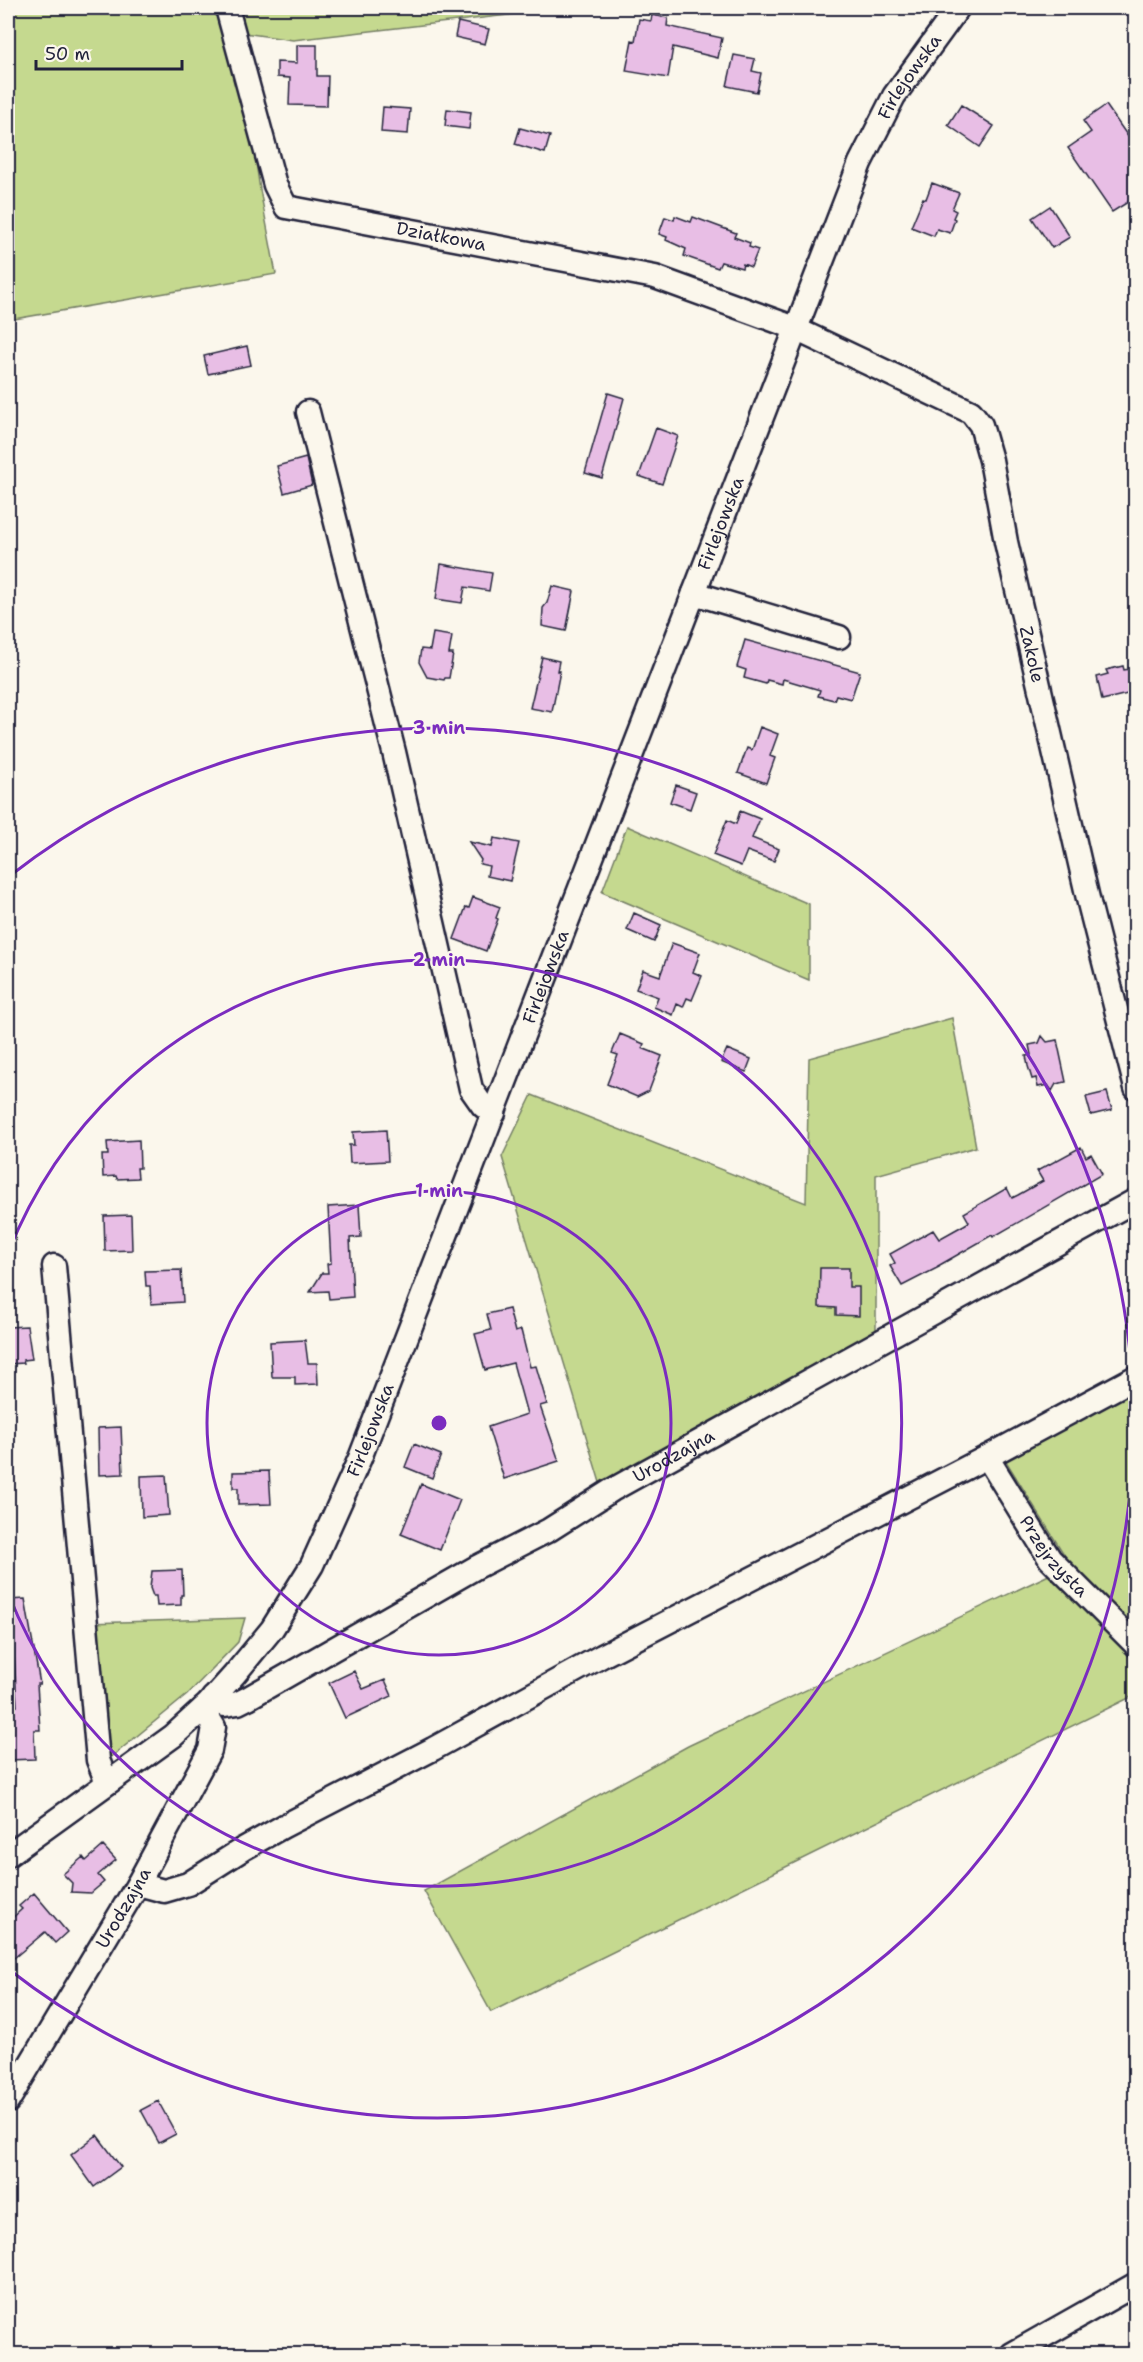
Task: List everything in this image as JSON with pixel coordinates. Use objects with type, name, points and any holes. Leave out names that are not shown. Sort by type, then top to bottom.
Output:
[{"type":"street","name":"Działkowa","points":[[227,8],[275,185],[286,207],[656,277],[795,329]]},
{"type":"street","name":"Firlejowska","points":[[8,1855],[168,1739],[208,1703],[272,1629],[306,1577],[325,1541],[360,1458],[494,1113],[851,185],[878,124],[908,75],[958,8]]},
{"type":"street","name":"Zakole","points":[[795,329],[971,412],[981,425],[991,460],[1006,542],[1089,903],[1136,1088]]},
{"type":"street","points":[[308,412],[394,752],[471,1089],[483,1106],[494,1113]]},
{"type":"street","points":[[694,593],[839,637]]},
{"type":"street","name":"Urodzajna","points":[[8,2101],[138,1884],[210,1750],[214,1727],[208,1703],[225,1706],[248,1698],[475,1568],[549,1530],[612,1490],[1136,1200]]},
{"type":"street","points":[[54,1266],[98,1760],[107,1784]]},
{"type":"street","points":[[138,1884],[164,1891],[188,1884],[284,1826],[1136,1377]]},
{"type":"street","name":"Przejrzysta","points":[[987,1457],[1050,1559],[1136,1645]]},
{"type":"street","points":[[1012,2355],[1136,2284]]},
{"type":"green space","points":[[8,8],[568,8],[293,40],[237,32],[260,190],[276,274],[8,320]]},
{"type":"green space","points":[[627,826],[809,904],[809,980],[602,892]]},
{"type":"green space","points":[[952,1018],[976,1147],[876,1175],[876,1341],[601,1486],[502,1157],[532,1095],[806,1203],[809,1058]]},
{"type":"green space","points":[[1135,1377],[1135,1631],[1070,1564],[999,1450]]},
{"type":"green space","points":[[1053,1573],[1135,1658],[1135,1695],[491,2012],[424,1891],[688,1746]]},
{"type":"green space","points":[[245,1618],[238,1642],[187,1695],[104,1763],[90,1623]]},
{"type":"building","points":[[652,15],[668,18],[667,26],[722,38],[718,58],[673,47],[668,78],[626,71],[639,19],[651,21]]},
{"type":"building","points":[[458,22],[489,29],[485,44],[455,37]]},
{"type":"building","points":[[297,45],[317,45],[317,76],[328,76],[327,106],[289,105],[290,78],[277,77],[277,62],[297,63]]},
{"type":"building","points":[[734,55],[755,59],[752,71],[761,73],[757,92],[727,86]]},
{"type":"building","points":[[961,105],[994,126],[980,147],[948,125]]},
{"type":"building","points":[[1106,105],[1136,148],[1136,197],[1112,212],[1068,148],[1091,132],[1083,121]]},
{"type":"building","points":[[383,107],[410,109],[408,134],[381,132]]},
{"type":"building","points":[[447,109],[471,112],[469,129],[445,126]]},
{"type":"building","points":[[520,128],[550,136],[545,153],[515,144]]},
{"type":"building","points":[[932,183],[959,193],[952,209],[956,211],[950,233],[937,229],[934,236],[911,227]]},
{"type":"building","points":[[1050,206],[1070,237],[1052,248],[1032,218]]},
{"type":"building","points":[[675,216],[691,222],[693,217],[736,233],[734,237],[750,243],[749,247],[758,250],[751,267],[743,264],[742,268],[721,262],[718,268],[684,256],[686,249],[666,240],[667,237],[659,234],[665,217],[674,220]]},
{"type":"building","points":[[247,346],[251,365],[208,374],[204,356]]},
{"type":"building","points":[[608,393],[624,398],[602,478],[585,473]]},
{"type":"building","points":[[656,428],[678,436],[662,484],[639,476]]},
{"type":"building","points":[[306,458],[312,485],[284,493],[277,466]]},
{"type":"building","points":[[441,564],[492,573],[489,591],[465,587],[462,603],[436,599]]},
{"type":"building","points":[[552,586],[574,591],[566,631],[542,626],[543,608],[547,603]]},
{"type":"building","points":[[433,633],[452,636],[449,654],[453,654],[449,678],[444,680],[427,677],[419,662],[421,649],[430,650]]},
{"type":"building","points":[[745,640],[860,672],[851,699],[836,695],[834,700],[818,696],[820,690],[783,679],[782,684],[767,680],[766,684],[744,678],[746,670],[737,667]]},
{"type":"building","points":[[542,657],[559,661],[557,671],[560,671],[552,712],[530,708]]},
{"type":"building","points":[[1123,666],[1124,670],[1136,668],[1136,692],[1102,700],[1097,677],[1108,674],[1106,670]]},
{"type":"building","points":[[760,727],[778,734],[770,756],[775,758],[766,783],[738,773],[747,748],[752,750]]},
{"type":"building","points":[[676,785],[696,792],[690,809],[670,802]]},
{"type":"building","points":[[740,811],[760,819],[752,838],[779,849],[774,861],[747,851],[741,866],[713,855],[727,820],[736,824]]},
{"type":"building","points":[[494,838],[519,843],[510,881],[487,876],[489,866],[480,864],[481,860],[469,842],[492,847]]},
{"type":"building","points":[[473,897],[500,907],[486,951],[454,939],[466,907],[469,908]]},
{"type":"building","points":[[634,913],[661,925],[654,942],[627,930]]},
{"type":"building","points":[[672,943],[700,953],[693,972],[702,976],[692,1000],[687,998],[683,1007],[677,1004],[673,1015],[654,1007],[658,997],[636,989],[643,970],[660,976]]},
{"type":"building","points":[[620,1034],[644,1044],[642,1048],[662,1056],[649,1091],[637,1097],[607,1084],[618,1055],[612,1053]]},
{"type":"building","points":[[1042,1036],[1047,1042],[1057,1040],[1066,1082],[1056,1084],[1052,1091],[1048,1085],[1038,1087],[1036,1078],[1032,1079],[1026,1056],[1031,1055],[1029,1045],[1039,1043]]},
{"type":"building","points":[[727,1049],[751,1059],[746,1072],[721,1062]]},
{"type":"building","points":[[1107,1092],[1112,1110],[1091,1115],[1086,1097]]},
{"type":"building","points":[[386,1130],[388,1161],[350,1163],[349,1145],[354,1145],[353,1132]]},
{"type":"building","points":[[139,1140],[138,1178],[103,1177],[102,1155],[108,1155],[107,1142]]},
{"type":"building","points":[[1081,1147],[1086,1157],[1091,1154],[1102,1174],[902,1286],[890,1266],[895,1263],[890,1254],[933,1230],[939,1239],[964,1225],[969,1222],[964,1213],[1007,1188],[1012,1198],[1043,1181],[1037,1171]]},
{"type":"building","points":[[359,1205],[361,1237],[350,1238],[353,1297],[329,1299],[328,1291],[310,1292],[322,1273],[328,1273],[327,1264],[331,1263],[328,1207]]},
{"type":"building","points":[[131,1215],[132,1250],[105,1251],[104,1216]]},
{"type":"building","points":[[820,1268],[849,1268],[849,1287],[859,1287],[859,1316],[836,1315],[836,1308],[819,1307]]},
{"type":"building","points":[[181,1270],[183,1302],[151,1304],[150,1286],[146,1286],[145,1271]]},
{"type":"building","points":[[509,1309],[515,1332],[521,1330],[530,1367],[536,1366],[547,1404],[540,1406],[559,1461],[504,1479],[488,1427],[527,1414],[513,1363],[485,1370],[475,1334],[491,1330],[487,1314]]},
{"type":"building","points":[[27,1326],[32,1359],[23,1360],[24,1363],[8,1364],[8,1327]]},
{"type":"building","points":[[305,1340],[308,1363],[317,1363],[318,1384],[295,1385],[295,1377],[272,1377],[270,1342]]},
{"type":"building","points":[[121,1427],[123,1474],[99,1475],[98,1428]]},
{"type":"building","points":[[414,1444],[441,1455],[432,1478],[405,1467]]},
{"type":"building","points":[[269,1471],[271,1504],[238,1505],[238,1488],[233,1488],[233,1472]]},
{"type":"building","points":[[166,1475],[169,1515],[142,1517],[141,1476]]},
{"type":"building","points":[[421,1484],[460,1500],[440,1550],[401,1534]]},
{"type":"building","points":[[182,1570],[181,1605],[157,1606],[156,1596],[153,1596],[150,1588],[152,1571]]},
{"type":"building","points":[[25,1599],[40,1684],[37,1684],[40,1730],[34,1730],[35,1759],[8,1760],[8,1707],[17,1706],[12,1618],[8,1619],[8,1600]]},
{"type":"building","points":[[354,1671],[363,1689],[385,1680],[392,1696],[345,1718],[329,1683]]},
{"type":"building","points":[[103,1846],[116,1860],[98,1875],[104,1882],[91,1893],[71,1892],[72,1883],[63,1874],[83,1857],[86,1861]]},
{"type":"building","points":[[34,1893],[67,1932],[55,1943],[45,1932],[8,1963],[8,1922],[22,1909],[19,1906]]},
{"type":"building","points":[[158,2101],[176,2134],[159,2143],[141,2110]]},
{"type":"building","points":[[97,2135],[121,2167],[94,2187],[71,2155]]}]
